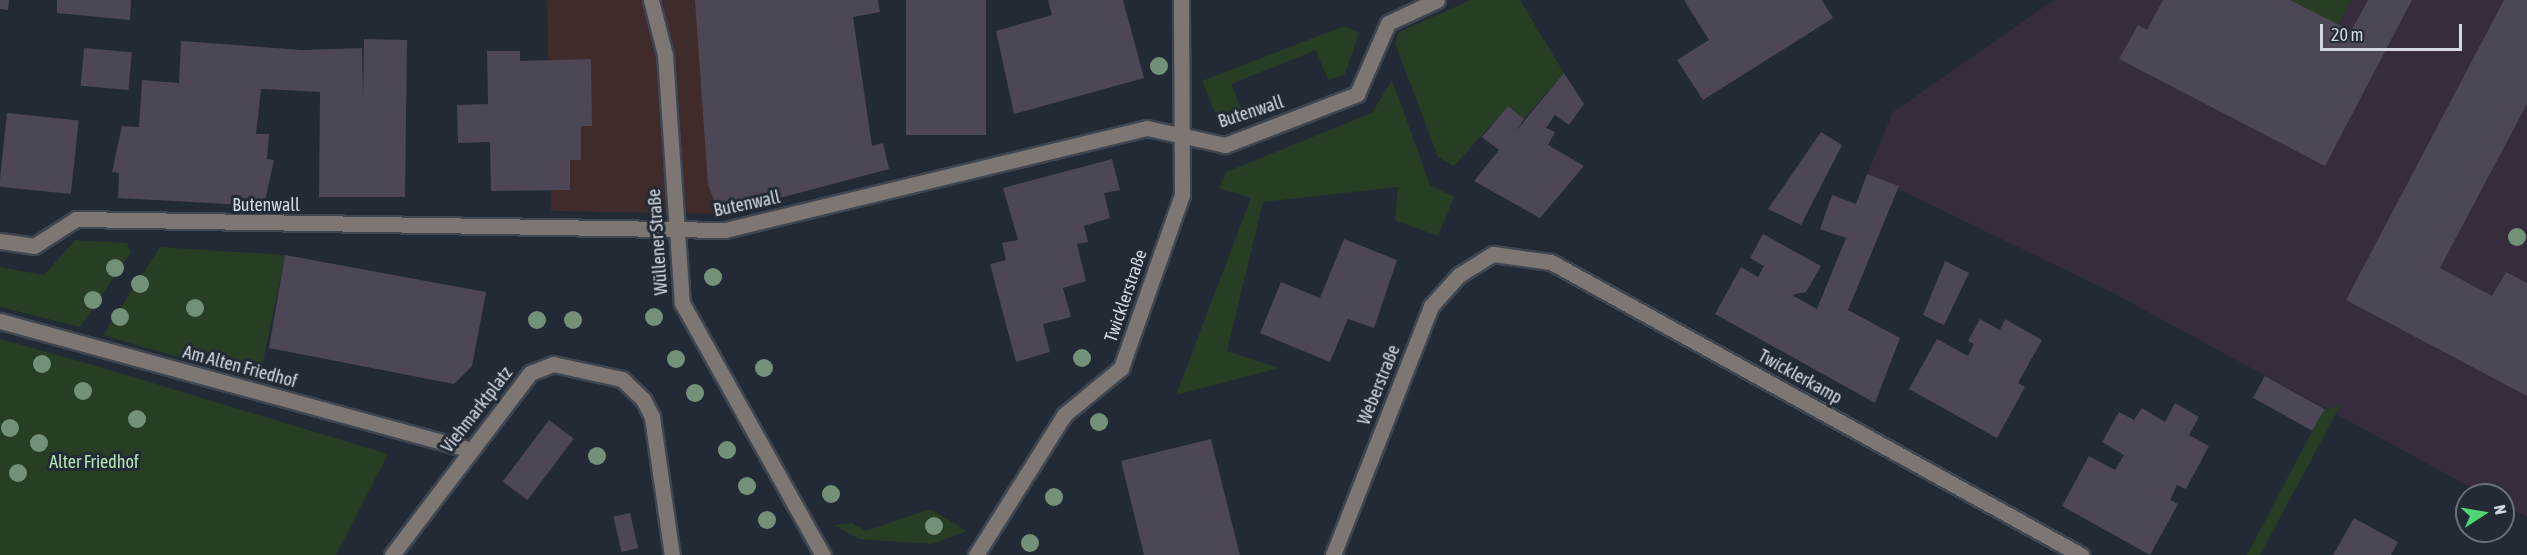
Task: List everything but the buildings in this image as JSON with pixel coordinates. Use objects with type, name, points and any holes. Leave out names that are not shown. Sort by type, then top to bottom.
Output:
[{"type":"street","name":"Wüllener Straße","points":[[651,0],[665,56],[681,303],[823,555]]},
{"type":"street","name":"Twicklerstraße","points":[[976,555],[1064,415],[1121,368],[1182,195],[1181,0]]},
{"type":"street","name":"Butenwall","points":[[0,241],[34,246],[76,219],[676,233],[725,231],[1147,128],[1225,145],[1357,94],[1388,23],[1437,0]]},
{"type":"street","name":"Weberstraße","points":[[1333,555],[1431,306],[1459,275],[1493,254]]},
{"type":"street","name":"Twicklerkamp","points":[[1493,254],[1551,262],[2081,555]]},
{"type":"street","name":"Am Alten Friedhof","points":[[0,321],[470,450]]},
{"type":"street","name":"Viehmarktplatz","points":[[393,555],[470,450],[541,366],[567,365],[622,379],[652,417],[672,555]]},
{"type":"shaded area","points":[[547,0],[833,0],[862,165],[720,214],[551,211]]},
{"type":"shaded area","points":[[2054,0],[2527,0],[2527,517],[2515,510],[2515,483],[2463,483],[2113,293],[1867,174],[1893,112]]},
{"type":"green space","points":[[1471,0],[1520,0],[1564,73],[1524,119],[1508,106],[1454,166],[1438,157],[1395,43],[1399,32]]},
{"type":"green space","points":[[2290,0],[2351,0],[2338,25]]},
{"type":"green space","points":[[1344,26],[1359,33],[1345,74],[1328,80],[1316,50],[1231,84],[1242,110],[1218,120],[1202,81]]},
{"type":"green space","points":[[1392,80],[1430,185],[1454,197],[1438,236],[1395,220],[1398,187],[1263,202],[1227,351],[1279,368],[1176,395],[1251,198],[1219,188],[1226,172],[1372,113]]},
{"type":"green space","points":[[75,240],[127,243],[131,252],[80,327],[0,307],[0,267],[44,275]]},
{"type":"green space","points":[[160,247],[285,255],[259,381],[103,335]]},
{"type":"green space","name":"Alter Friedhof","points":[[0,339],[388,454],[336,555],[0,555]]},
{"type":"green space","points":[[2340,406],[2260,555],[2247,555],[2324,409]]},
{"type":"green space","points":[[930,509],[967,531],[932,544],[859,539],[834,525],[852,523],[866,531]]}]
